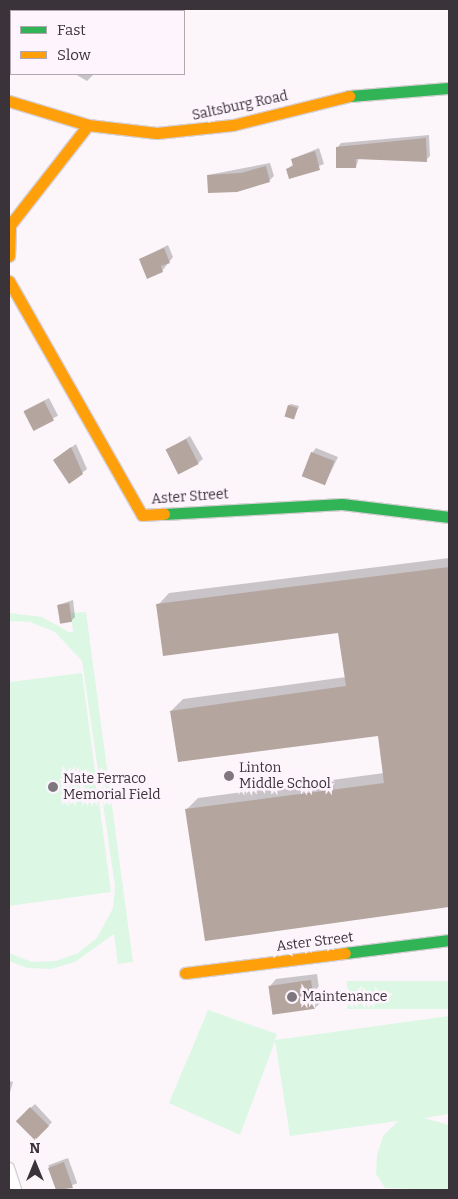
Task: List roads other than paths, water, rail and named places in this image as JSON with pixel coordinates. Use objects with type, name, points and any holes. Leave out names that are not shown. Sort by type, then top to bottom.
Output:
[{"type":"street","name":"Saltsburg Road","points":[[9,101],[88,124],[121,131],[193,132],[361,93],[449,88]]},
{"type":"street","points":[[9,256],[10,225],[88,124]]},
{"type":"street","name":"Aster Street","points":[[9,281],[142,515],[342,504],[449,517]]},
{"type":"street","name":"Aster Street","points":[[185,973],[449,940]]},
{"type":"street","points":[[9,1168],[16,1190]]},
{"type":"place","name":"Linton Middle School","points":[[229,776]]},
{"type":"place","name":"Nate Ferraco Memorial Field","points":[[53,787]]},
{"type":"place","name":"Maintenance","points":[[292,997]]}]
